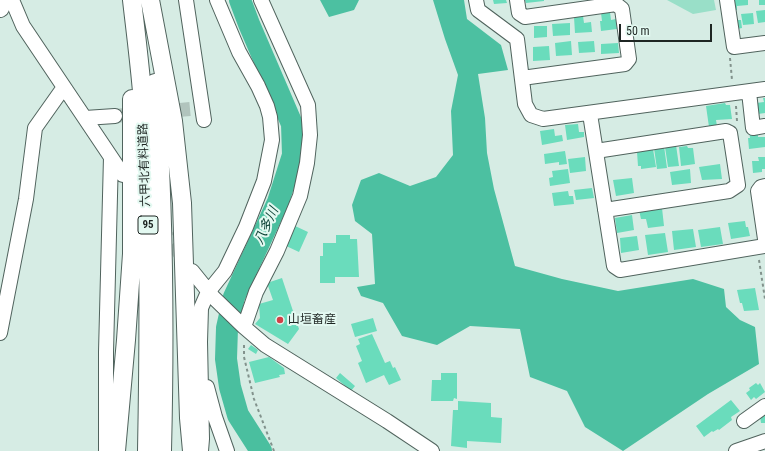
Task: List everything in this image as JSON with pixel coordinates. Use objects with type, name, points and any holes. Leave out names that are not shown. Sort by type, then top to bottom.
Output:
[{"type":"main road","points":[[0,8],[3,0]]},
{"type":"main road","name":"六甲北有料道路","points":[[132,0],[139,56],[145,132],[149,353],[147,451]]},
{"type":"main road","points":[[150,0],[173,121],[182,203],[189,418],[192,451]]},
{"type":"main road","name":"六甲北有料道路","points":[[150,0],[158,121],[164,265],[162,451]]},
{"type":"main road","name":"95","points":[[116,451],[126,348],[132,254],[131,102],[139,56]]},
{"type":"street","points":[[12,0],[23,26],[123,175]]},
{"type":"street","points":[[186,0],[199,112]]},
{"type":"street","points":[[201,451],[201,308],[211,295],[225,271],[246,227],[264,181],[272,140],[270,118],[267,106],[258,86],[239,52],[217,0]]},
{"type":"street","points":[[246,329],[256,292],[277,251],[300,196],[307,164],[310,135],[308,105],[261,0]]},
{"type":"street","points":[[476,0],[478,10],[517,39],[525,104],[532,115],[543,119],[765,90]]},
{"type":"street","points":[[517,0],[519,13],[525,16],[616,4],[622,9],[629,59],[625,64],[522,78]]},
{"type":"street","points":[[727,0],[734,47],[765,43]]},
{"type":"street","points":[[0,333],[26,199],[36,128],[64,87]]},
{"type":"street","points":[[749,92],[753,128],[765,126]]},
{"type":"street","points":[[590,114],[614,266],[620,270],[765,246]]},
{"type":"street","points":[[85,118],[114,116]]},
{"type":"street","points":[[596,151],[726,131],[730,133],[738,185],[729,191],[605,210]]},
{"type":"street","points":[[106,451],[106,352],[111,157]]},
{"type":"street","points":[[765,186],[761,187],[758,191],[765,238]]},
{"type":"street","points":[[192,271],[211,295],[265,345],[380,416],[432,451]]},
{"type":"street","points":[[200,349],[208,393],[227,451]]},
{"type":"street","points":[[744,421],[765,406]]},
{"type":"street","points":[[736,451],[765,441]]},
{"type":"path","points":[[246,329],[244,339],[244,357],[254,399],[274,451]]},
{"type":"green space","points":[[320,0],[359,0],[354,10],[329,17]]},
{"type":"green space","points":[[433,0],[464,0],[467,19],[501,45],[508,70],[478,74],[485,118],[487,153],[494,189],[515,266],[562,279],[618,291],[693,279],[724,289],[726,307],[740,320],[755,327],[759,364],[708,394],[623,451],[585,427],[567,391],[530,377],[520,329],[470,326],[437,345],[402,336],[383,303],[361,296],[357,287],[375,284],[372,234],[355,221],[352,205],[361,180],[379,173],[410,186],[436,177],[453,155],[451,111],[458,75]]},
{"type":"green space","points":[[667,0],[714,0],[716,10],[693,14]]},
{"type":"building","points":[[493,0],[506,0],[507,3],[494,4]]},
{"type":"building","points":[[525,0],[544,0],[544,1],[526,3]]},
{"type":"building","points":[[731,0],[748,0],[748,5],[737,6],[737,10],[732,11]]},
{"type":"building","points":[[759,0],[765,0],[765,5],[759,5]]},
{"type":"building","points":[[765,10],[765,22],[758,23],[756,11]]},
{"type":"building","points":[[610,12],[611,20],[616,19],[617,29],[601,31],[601,13]]},
{"type":"building","points":[[753,13],[754,24],[743,25],[741,14]]},
{"type":"building","points":[[583,16],[584,23],[591,22],[592,32],[575,33],[574,17]]},
{"type":"building","points":[[736,20],[741,20],[742,28],[737,29]]},
{"type":"building","points":[[570,23],[570,35],[553,36],[552,24]]},
{"type":"building","points":[[534,26],[547,26],[547,37],[534,38]]},
{"type":"building","points":[[571,41],[572,55],[556,56],[555,43]]},
{"type":"building","points":[[594,41],[595,52],[579,53],[578,42]]},
{"type":"building","points":[[618,43],[619,53],[601,54],[601,44]]},
{"type":"building","points":[[549,46],[550,60],[533,61],[533,47]]},
{"type":"building","points":[[763,98],[765,98],[765,113],[758,114],[756,103],[764,102]]},
{"type":"building","points":[[725,103],[726,105],[730,105],[732,119],[716,120],[717,126],[709,127],[706,106]]},
{"type":"building","points":[[578,124],[579,132],[584,132],[584,137],[567,140],[565,125]]},
{"type":"building","points":[[554,129],[555,136],[562,135],[563,141],[542,145],[540,131]]},
{"type":"building","points":[[758,130],[758,137],[765,137],[765,147],[749,149],[749,131]]},
{"type":"building","points":[[676,145],[679,166],[668,167],[665,147]]},
{"type":"building","points":[[664,146],[667,168],[657,169],[654,148]]},
{"type":"building","points":[[687,146],[688,148],[693,148],[695,164],[681,166],[679,147]]},
{"type":"building","points":[[653,149],[656,167],[641,169],[641,166],[638,166],[637,152]]},
{"type":"building","points":[[565,151],[567,164],[559,165],[559,162],[545,164],[544,154]]},
{"type":"building","points":[[585,157],[586,171],[570,173],[568,159]]},
{"type":"building","points":[[758,157],[765,157],[765,169],[762,169],[762,172],[753,173],[752,161],[759,161]]},
{"type":"building","points":[[720,164],[722,179],[702,180],[699,167]]},
{"type":"building","points":[[568,169],[570,183],[550,186],[549,178],[553,177],[552,171]]},
{"type":"building","points":[[690,169],[691,183],[672,185],[670,172]]},
{"type":"building","points":[[632,178],[634,193],[616,196],[613,180]]},
{"type":"building","points":[[592,188],[594,198],[576,200],[574,190]]},
{"type":"building","points":[[568,191],[569,196],[573,196],[574,204],[554,206],[552,193]]},
{"type":"building","points":[[662,208],[664,226],[648,228],[646,219],[641,219],[639,210]]},
{"type":"building","points":[[632,215],[634,230],[617,233],[615,218]]},
{"type":"building","points":[[745,221],[750,236],[731,239],[728,223]]},
{"type":"building","points":[[293,225],[308,232],[299,252],[284,245]]},
{"type":"building","points":[[720,227],[723,244],[701,247],[698,230]]},
{"type":"building","points":[[693,229],[696,247],[674,250],[672,231]]},
{"type":"building","points":[[665,233],[668,252],[648,255],[645,235]]},
{"type":"building","points":[[336,235],[350,235],[350,239],[357,239],[359,277],[335,277],[335,283],[320,283],[320,256],[323,256],[323,243],[336,243]]},
{"type":"building","points":[[637,236],[639,250],[621,253],[620,238]]},
{"type":"building","points":[[282,278],[299,329],[288,344],[255,324],[260,318],[259,304],[273,300],[267,283]]},
{"type":"building","points":[[755,288],[759,310],[744,311],[742,303],[740,303],[737,290]]},
{"type":"building","points":[[373,318],[377,331],[355,337],[351,324]]},
{"type":"building","points":[[372,334],[385,363],[390,361],[393,368],[395,367],[401,380],[389,385],[384,375],[366,383],[358,363],[362,361],[356,346],[360,344],[358,339]]},
{"type":"building","points":[[251,345],[258,350],[256,354],[248,349]]},
{"type":"building","points":[[269,357],[284,368],[285,374],[279,375],[280,377],[255,383],[249,362]]},
{"type":"building","points":[[340,373],[355,386],[351,391],[336,378]]},
{"type":"building","points":[[441,373],[457,373],[457,399],[454,398],[453,401],[431,401],[432,380],[441,380]]},
{"type":"building","points":[[756,383],[758,385],[760,383],[765,392],[756,399],[754,397],[751,400],[746,393],[750,390],[749,388]]},
{"type":"building","points":[[731,400],[740,411],[731,417],[732,420],[719,430],[712,431],[704,437],[696,426]]},
{"type":"building","points":[[458,401],[491,403],[491,417],[502,418],[501,443],[467,441],[467,448],[451,446],[453,410],[458,410]]},
{"type":"building","points":[[765,415],[765,423],[761,423],[760,416]]},
{"type":"waterway","name":"八多川","points":[[240,0],[292,124],[293,155],[278,202],[234,297],[227,328],[226,359],[230,387],[238,415],[261,451]]},
{"type":"tunnel","points":[[115,116],[190,109]]},
{"type":"tunnel","points":[[160,227],[186,262]]},
{"type":"place","name":"山垣畜産","points":[[280,320]]}]
